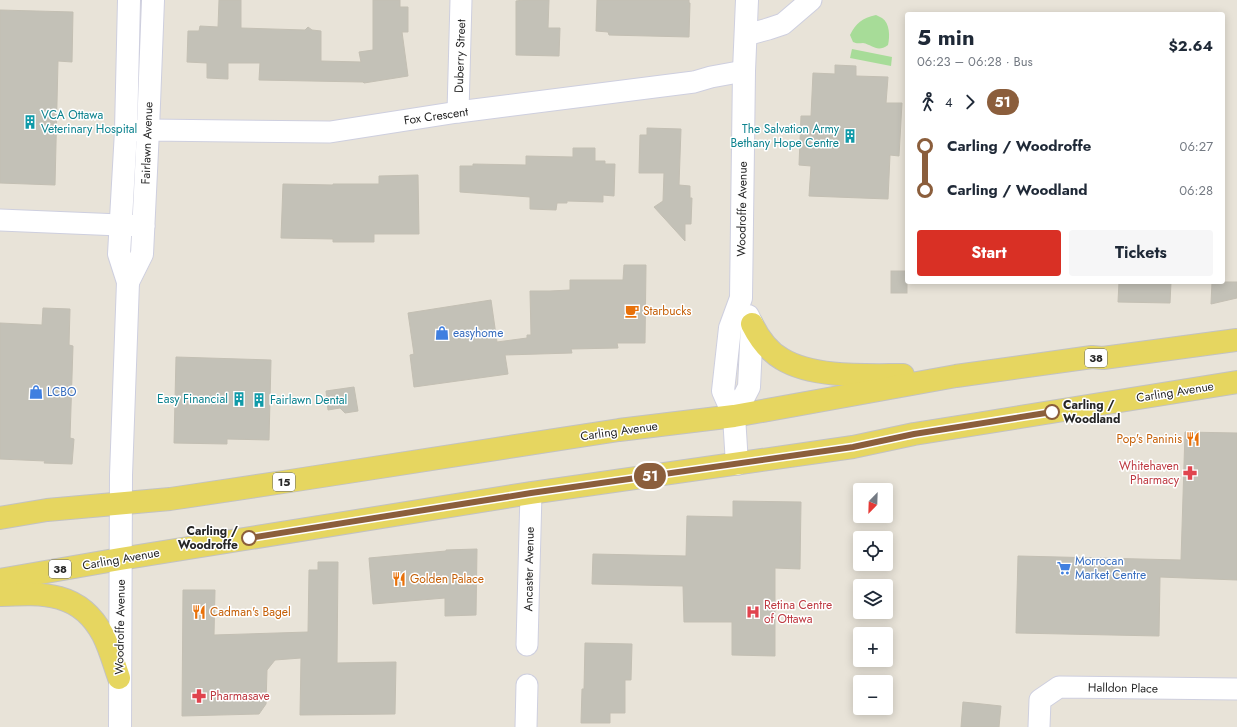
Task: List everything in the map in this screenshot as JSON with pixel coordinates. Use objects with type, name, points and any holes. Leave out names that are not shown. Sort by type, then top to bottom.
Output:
[{"type":"main road","name":"Fairlawn Avenue","points":[[120,502],[128,282],[120,254],[126,131],[129,0]]},
{"type":"main road","name":"Fairlawn Avenue","points":[[128,282],[142,254],[153,0]]},
{"type":"main road","name":"Woodroffe Avenue","points":[[734,416],[723,391],[730,328],[741,298],[744,71],[747,0]]},
{"type":"main road","name":"Woodroffe Avenue","points":[[734,416],[749,387],[752,324],[741,298]]},
{"type":"main road","points":[[752,324],[760,339],[781,358],[792,364],[807,368],[825,372],[854,374],[956,376]]},
{"type":"main road","name":"Carling Avenue","points":[[0,518],[48,510],[170,498],[619,430],[734,416],[956,376],[1092,357],[1103,358],[1237,340]]},
{"type":"main road","name":"Carling Avenue","points":[[0,580],[120,559],[531,493],[853,447],[914,434],[1237,382]]},
{"type":"main road","points":[[734,416],[737,464]]},
{"type":"main road","name":"Woodroffe Avenue","points":[[120,502],[120,727]]},
{"type":"main road","points":[[0,595],[50,595],[76,604],[93,620],[103,636],[120,678]]},
{"type":"street","name":"Duberry Street","points":[[458,112],[461,0]]},
{"type":"street","points":[[746,34],[768,30],[783,24],[811,0]]},
{"type":"street","name":"Fox Crescent","points":[[126,131],[330,132],[458,112],[694,82],[711,77],[744,71]]},
{"type":"street","points":[[0,220],[144,226]]},
{"type":"street","name":"Ancaster Avenue","points":[[527,645],[531,493]]},
{"type":"street","points":[[526,727],[527,685]]},
{"type":"street","name":"Halldon Place","points":[[1039,727],[1040,700],[1059,687],[1237,689]]},
{"type":"green space","points":[[876,15],[885,20],[887,23],[889,34],[888,45],[881,48],[875,48],[863,43],[853,42],[850,35],[857,24],[863,19]]},
{"type":"green space","points":[[852,49],[892,57],[891,66],[850,58]]},
{"type":"building","points":[[219,0],[241,0],[241,28],[305,30],[308,27],[312,30],[321,31],[321,61],[361,62],[359,52],[373,50],[373,0],[400,0],[400,7],[408,7],[408,32],[402,32],[408,76],[364,83],[259,80],[260,63],[228,63],[228,79],[207,78],[207,63],[187,62],[188,31],[199,31],[200,26],[218,27]]},
{"type":"building","points":[[549,0],[548,28],[560,28],[559,56],[516,55],[516,1]]},
{"type":"building","points":[[597,0],[689,0],[689,37],[609,35],[608,32],[596,31]]},
{"type":"building","name":"VCA Ottawa Veterinary Hospital","points":[[0,10],[73,12],[72,62],[58,61],[55,185],[0,183]]},
{"type":"building","name":"The Salvation Army Bethany Hope Centre","points":[[835,65],[856,66],[856,76],[888,77],[886,103],[902,103],[899,156],[890,155],[888,199],[809,196],[811,166],[799,165],[801,116],[811,116],[813,73],[835,74]]},
{"type":"building","points":[[647,128],[681,129],[679,185],[690,186],[690,198],[692,198],[691,224],[685,224],[685,241],[654,207],[663,201],[664,173],[639,173],[640,135],[647,135]]},
{"type":"building","points":[[573,148],[595,148],[595,161],[605,161],[605,164],[615,164],[614,196],[603,195],[603,202],[567,201],[567,203],[557,203],[556,210],[530,209],[530,197],[460,192],[460,166],[473,166],[473,164],[526,165],[526,156],[573,157]]},
{"type":"building","points":[[418,175],[419,234],[374,234],[374,242],[333,242],[333,239],[281,238],[283,184],[379,184],[379,176]]},
{"type":"building","points":[[624,265],[646,265],[645,343],[617,343],[618,348],[571,349],[572,353],[505,355],[508,374],[414,387],[410,355],[414,354],[408,313],[491,300],[497,342],[527,338],[527,335],[531,335],[530,291],[570,290],[570,280],[623,280]]},
{"type":"building","points":[[891,271],[905,271],[907,293],[891,293]]},
{"type":"building","points":[[1237,282],[1237,298],[1211,304],[1212,284]]},
{"type":"building","points":[[1119,284],[1171,284],[1170,303],[1118,302]]},
{"type":"building","name":"LCBO","points":[[43,308],[70,309],[69,345],[73,346],[70,438],[74,439],[72,464],[0,459],[0,323],[42,325]]},
{"type":"building","points":[[176,357],[271,360],[269,440],[227,439],[227,444],[174,443]]},
{"type":"building","points":[[354,387],[358,411],[345,413],[340,408],[328,410],[326,391]]},
{"type":"building","points":[[1185,432],[1237,433],[1237,580],[1160,577],[1159,636],[1016,633],[1018,556],[1181,560]]},
{"type":"building","points":[[733,501],[801,502],[800,569],[775,568],[775,656],[732,655],[732,622],[684,622],[683,586],[592,584],[593,554],[686,556],[687,516],[733,517]]},
{"type":"building","points":[[477,549],[476,615],[445,616],[445,598],[373,604],[369,558],[446,550]]},
{"type":"building","points":[[318,562],[338,562],[337,663],[396,662],[395,714],[300,715],[301,658],[275,660],[267,670],[266,704],[259,714],[182,716],[183,590],[215,590],[214,635],[308,632],[309,570],[318,570]]},
{"type":"building","points":[[585,643],[632,644],[631,680],[625,680],[625,713],[610,713],[610,723],[581,723],[582,689],[584,689]]},
{"type":"building","points":[[963,702],[1001,706],[999,727],[961,727]]},
{"type":"bus line","name":"51","points":[[249,538],[531,493],[853,447],[914,434],[1052,412]]},
{"type":"place","name":"VCA Ottawa Veterinary Hospital","points":[[30,122]]},
{"type":"place","name":"The Salvation Army Bethany Hope Centre","points":[[850,136]]},
{"type":"place","name":"Starbucks","points":[[632,311]]},
{"type":"place","name":"easyhome","points":[[442,333]]},
{"type":"place","name":"LCBO","points":[[36,392]]},
{"type":"place","name":"Easy Financial","points":[[239,399]]},
{"type":"place","name":"Fairlawn Dental","points":[[259,400]]},
{"type":"place","name":"Carling / Woodland","points":[[1052,412]]},
{"type":"place","name":"Pop's Paninis","points":[[1193,439]]},
{"type":"place","name":"Whitehaven Pharmacy","points":[[1190,473]]},
{"type":"place","name":"Carling / Woodroffe","points":[[249,538]]},
{"type":"place","name":"Morrocan Market Centre","points":[[1064,568]]},
{"type":"place","name":"Golden Palace","points":[[399,579]]},
{"type":"place","name":"Cadman's Bagel","points":[[199,612]]},
{"type":"place","name":"Retina Centre of Ottawa","points":[[753,612]]},
{"type":"place","name":"Pharmasave","points":[[199,696]]}]
